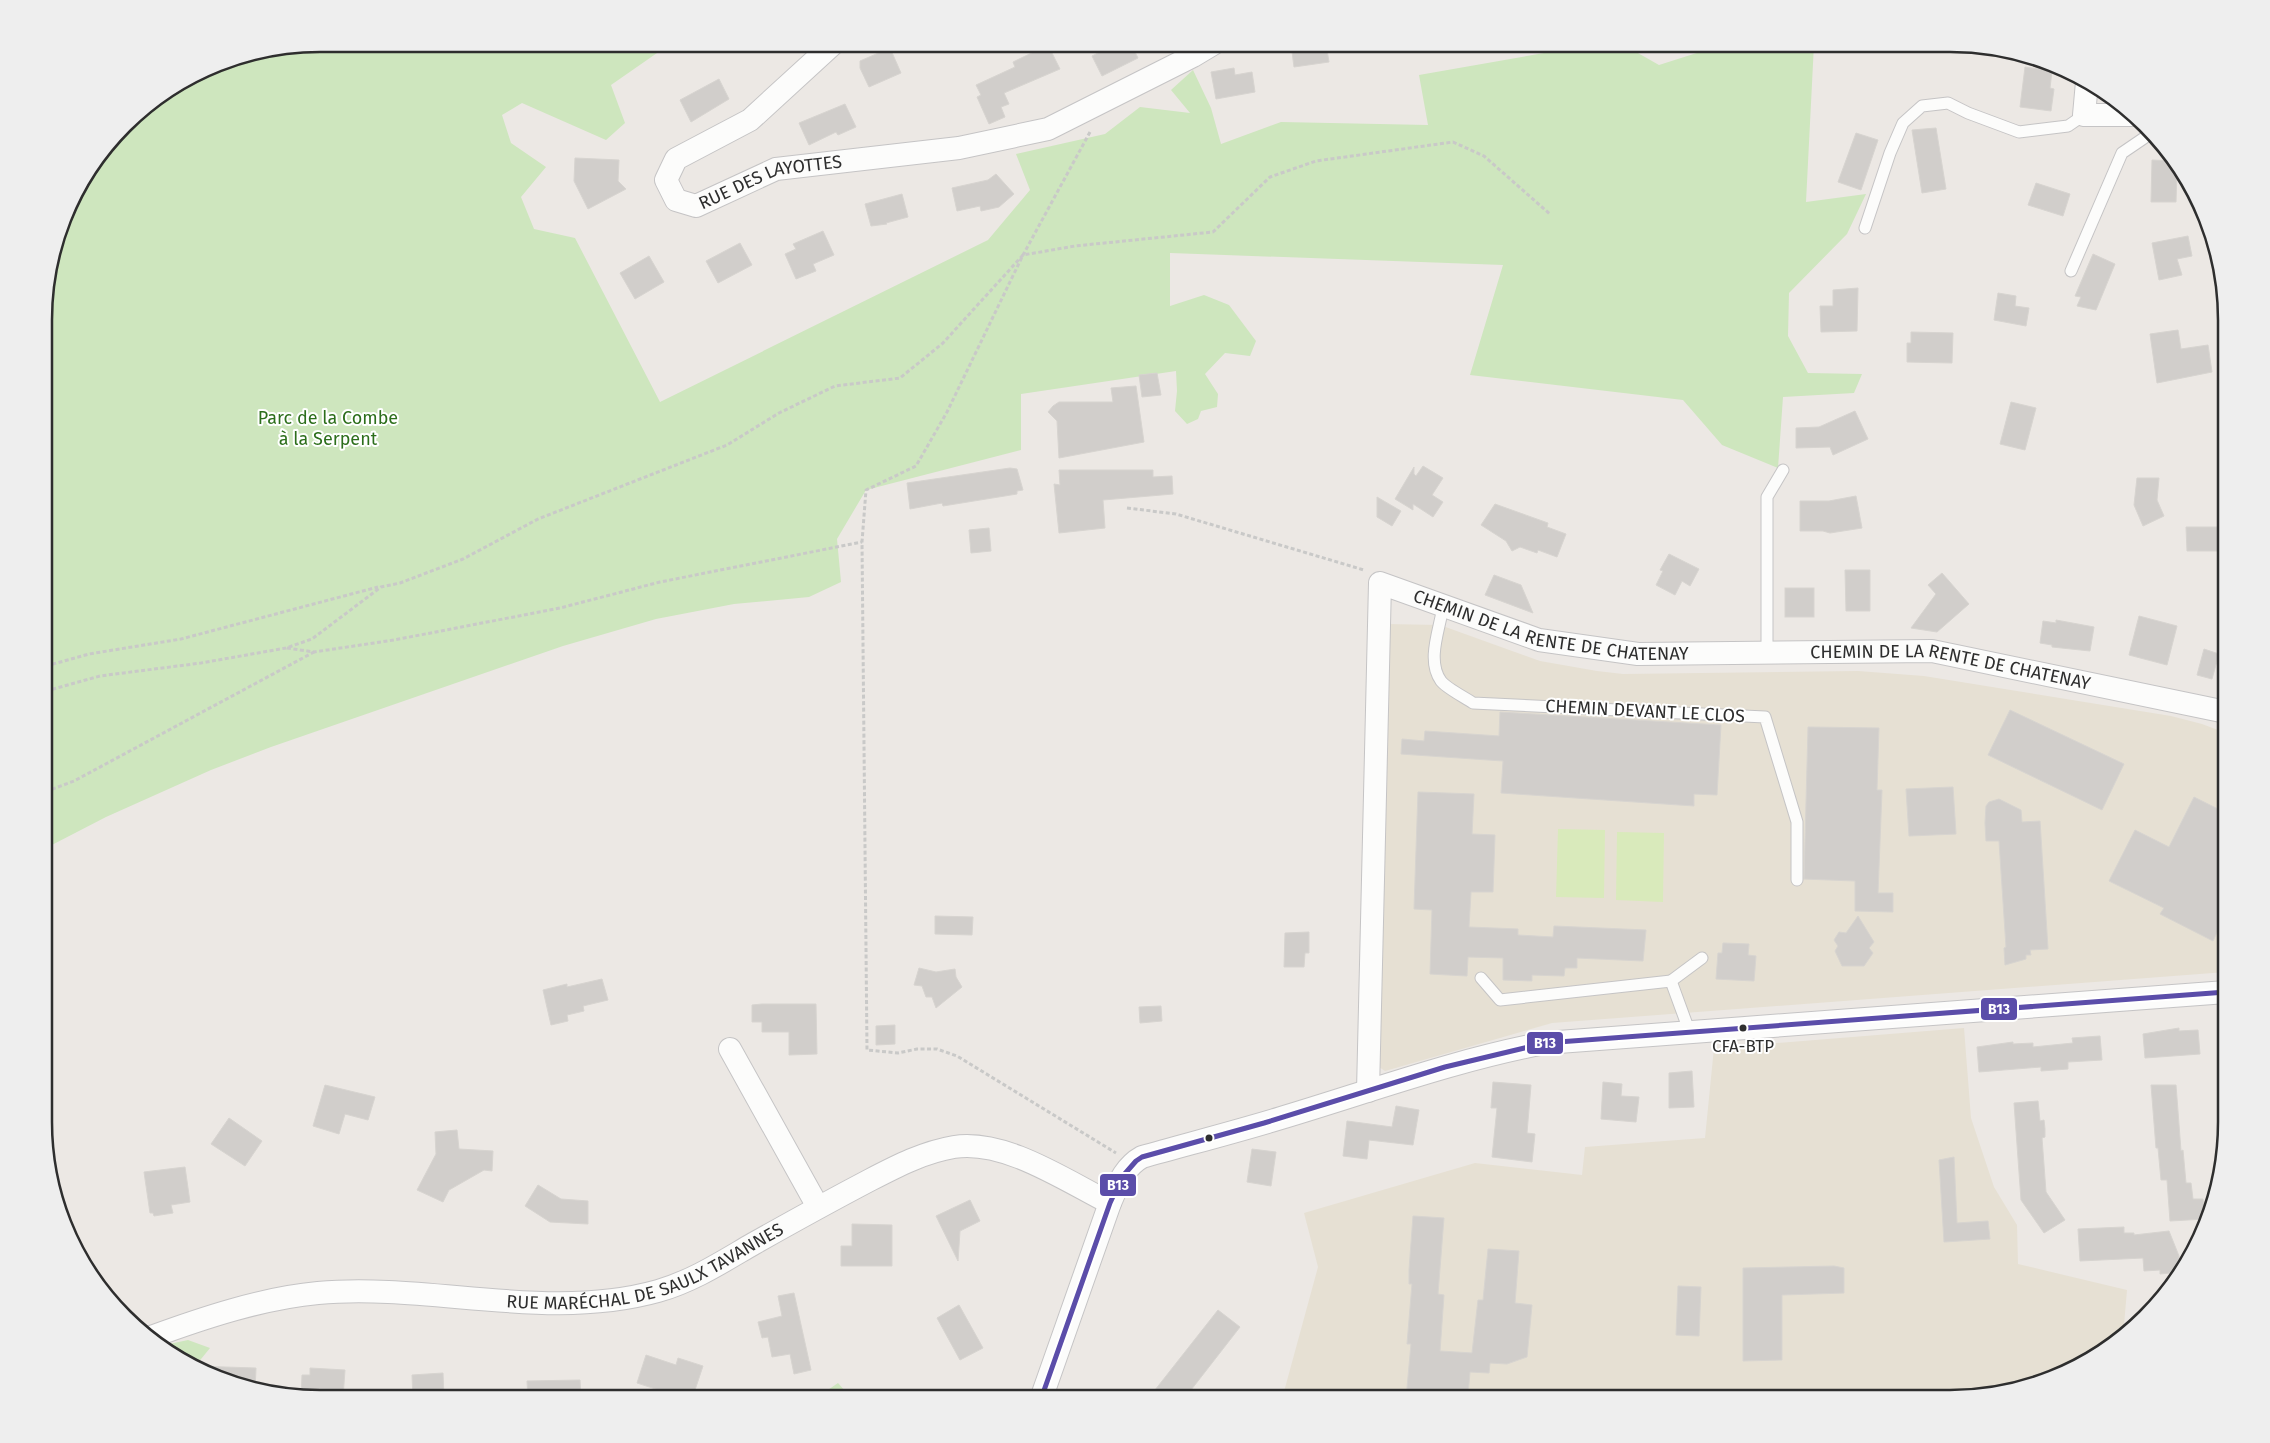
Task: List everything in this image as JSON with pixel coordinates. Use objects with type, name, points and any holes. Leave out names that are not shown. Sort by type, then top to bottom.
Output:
[{"type":"street","name":"RUE DES LAYOTTES","points":[[824,52],[750,120],[676,158],[666,180],[676,200],[696,206],[776,169],[959,148],[1048,129],[1108,99]]},
{"type":"street","points":[[1108,99],[1200,52]]},
{"type":"street","points":[[2086,90],[2084,114],[2121,115]]},
{"type":"street","points":[[1368,1091],[1380,583]]},
{"type":"street","name":"CHEMIN DE LA RENTE DE CHATENAY","points":[[1380,583],[1539,640],[1638,654],[1932,651],[2218,710]]},
{"type":"street","points":[[1043,1390],[1119,1181],[1132,1163],[1142,1157],[1279,1119],[1513,1049],[1545,1043],[2218,993]]},
{"type":"street","points":[[730,1049],[818,1207]]},
{"type":"street","name":"RUE MARÉCHAL DE SAULX TAVANNES","points":[[158,1336],[193,1322],[273,1301],[318,1293],[374,1292],[573,1304],[621,1300],[659,1291],[690,1280],[818,1207],[911,1159],[956,1147],[990,1148],[1016,1155],[1110,1203]]},
{"type":"lane","points":[[1864,228],[1890,153],[1903,123],[1922,106],[1948,102],[2019,132],[2068,126],[2084,114]]},
{"type":"lane","points":[[2071,271],[2122,153],[2145,137]]},
{"type":"lane","points":[[1767,653],[1767,497],[1783,470]]},
{"type":"lane","name":"CHEMIN DEVANT LE CLOS","points":[[1442,606],[1440,625],[1435,638],[1435,664],[1441,682],[1473,703],[1765,717],[1797,822],[1797,880]]},
{"type":"lane","points":[[1481,978],[1500,1000],[1670,981],[1702,958]]},
{"type":"lane","points":[[1670,981],[1690,1033]]},
{"type":"path","points":[[1108,99],[1023,255],[947,412],[916,466],[866,490],[862,542],[867,1050],[898,1053],[918,1049],[937,1049],[957,1056],[1132,1163]]},
{"type":"path","points":[[52,664],[89,654],[181,639],[381,587],[400,584],[463,559],[538,520],[727,445],[779,413],[835,386],[900,378],[943,343],[1023,255],[1075,246],[1212,232],[1270,177],[1316,161],[1454,142],[1484,156],[1550,214]]},
{"type":"path","points":[[1127,508],[1176,514],[1365,570],[1380,583]]},
{"type":"path","points":[[286,648],[314,652],[394,640],[560,608],[660,582],[862,542]]},
{"type":"path","points":[[52,690],[108,674],[201,663],[286,648],[312,639],[381,587]]},
{"type":"path","points":[[52,788],[74,781],[314,652]]},
{"type":"shaded area","points":[[1385,624],[1440,625],[1540,661],[1597,671],[1623,674],[1858,671],[1924,676],[2171,716],[2218,730],[2218,973],[1552,1023],[1385,1071],[1373,1063]]},
{"type":"shaded area","points":[[1964,1028],[1971,1118],[1994,1187],[2017,1225],[2018,1264],[2127,1290],[2124,1326],[2084,1355],[2052,1370],[2002,1385],[1967,1390],[1284,1390],[1318,1267],[1304,1213],[1475,1163],[1582,1175],[1585,1147],[1705,1138],[1714,1048]]},
{"type":"green space","name":"Parc de la Combe à la Serpent","points":[[658,52],[611,85],[625,123],[606,140],[522,103],[502,115],[511,143],[546,167],[521,197],[534,229],[575,238],[660,402],[988,240],[1030,190],[1016,154],[1105,134],[1140,107],[1190,113],[1171,90],[1193,70],[1211,108],[1221,144],[1281,122],[1428,125],[1419,75],[1550,52],[1636,52],[1659,65],[1700,52],[1814,52],[1806,202],[1866,194],[1847,234],[1789,293],[1788,336],[1808,373],[1862,374],[1854,393],[1783,397],[1778,468],[1722,445],[1683,400],[1470,375],[1503,265],[1170,253],[1170,306],[1204,295],[1229,305],[1256,341],[1250,356],[1225,353],[1205,374],[1218,394],[1217,407],[1201,411],[1198,419],[1187,424],[1175,411],[1176,371],[1021,394],[1021,450],[866,490],[837,539],[841,582],[809,597],[734,604],[656,619],[563,646],[271,747],[211,770],[106,817],[52,845],[52,320],[55,285],[62,251],[73,218],[88,186],[108,157],[131,131],[157,108],[186,88],[202,80],[251,62],[303,53]]},
{"type":"green space","points":[[1558,829],[1605,830],[1604,898],[1556,897]]},
{"type":"green space","points":[[1617,832],[1664,833],[1663,902],[1616,900]]},
{"type":"green space","points":[[188,1340],[210,1348],[199,1362],[170,1344]]},
{"type":"green space","points":[[838,1383],[844,1390],[828,1390]]},
{"type":"building","points":[[881,52],[892,52],[901,73],[869,87],[860,68],[860,61]]},
{"type":"building","points":[[1034,52],[1052,52],[1060,69],[1004,93],[1009,104],[1001,107],[1005,117],[989,124],[977,97],[981,95],[976,85],[1015,67],[1013,62]]},
{"type":"building","points":[[1100,52],[1135,52],[1138,58],[1102,76],[1092,56]]},
{"type":"building","points":[[1292,52],[1327,52],[1329,62],[1294,67]]},
{"type":"building","points":[[2025,67],[2052,73],[2050,88],[2054,89],[2051,111],[2020,107]]},
{"type":"building","points":[[1234,68],[1235,75],[1252,72],[1255,92],[1216,99],[1211,72]]},
{"type":"building","points":[[719,79],[729,99],[691,122],[680,100]]},
{"type":"building","points":[[845,104],[856,127],[838,135],[836,132],[809,145],[799,123]]},
{"type":"building","points":[[1936,128],[1946,189],[1922,193],[1912,130]]},
{"type":"building","points":[[1856,133],[1878,140],[1861,190],[1838,182]]},
{"type":"building","points":[[575,158],[619,160],[618,181],[626,189],[588,209],[574,181]]},
{"type":"building","points":[[2152,160],[2165,161],[2177,178],[2176,202],[2151,202]]},
{"type":"building","points":[[996,174],[1014,194],[999,207],[981,211],[980,206],[957,211],[952,188],[988,180]]},
{"type":"building","points":[[2036,183],[2070,194],[2063,216],[2028,205]]},
{"type":"building","points":[[902,194],[908,217],[887,224],[871,226],[865,204]]},
{"type":"building","points":[[823,231],[834,255],[813,264],[816,271],[796,279],[785,254],[796,249],[793,244]]},
{"type":"building","points":[[2188,236],[2192,256],[2177,259],[2182,275],[2159,280],[2152,243]]},
{"type":"building","points":[[740,243],[752,265],[718,283],[706,261]]},
{"type":"building","points":[[2093,254],[2115,264],[2096,310],[2077,306],[2081,297],[2075,296]]},
{"type":"building","points":[[649,256],[664,282],[635,299],[620,273]]},
{"type":"building","points":[[1858,288],[1857,331],[1821,332],[1820,306],[1833,306],[1833,290]]},
{"type":"building","points":[[1998,293],[2016,296],[2015,306],[2029,308],[2026,326],[1994,320]]},
{"type":"building","points":[[2178,330],[2181,349],[2208,345],[2212,372],[2157,383],[2150,334]]},
{"type":"building","points":[[1911,332],[1953,333],[1952,363],[1907,362],[1907,343],[1911,343]]},
{"type":"building","points":[[1157,373],[1161,395],[1142,397],[1139,375]]},
{"type":"building","points":[[1136,386],[1144,442],[1059,458],[1057,421],[1048,412],[1053,406],[1059,402],[1113,402],[1111,388]]},
{"type":"building","points":[[2011,402],[2036,408],[2025,450],[2000,444]]},
{"type":"building","points":[[1855,411],[1868,439],[1833,455],[1830,447],[1796,448],[1796,428],[1819,427]]},
{"type":"building","points":[[1423,466],[1443,478],[1432,495],[1443,502],[1433,517],[1413,504],[1413,510],[1395,499],[1414,467],[1414,474],[1416,476]]},
{"type":"building","points":[[1010,468],[1017,469],[1023,490],[1017,491],[1017,494],[943,506],[942,503],[910,509],[907,483]]},
{"type":"building","points":[[1059,470],[1153,470],[1153,477],[1172,476],[1173,494],[1103,500],[1105,528],[1059,533],[1054,484],[1060,485]]},
{"type":"building","points":[[2137,478],[2159,478],[2157,500],[2164,516],[2143,526],[2134,505]]},
{"type":"building","points":[[1856,496],[1862,528],[1830,533],[1823,531],[1800,531],[1800,501],[1829,501]]},
{"type":"building","points":[[1377,497],[1401,511],[1392,526],[1377,517]]},
{"type":"building","points":[[1495,504],[1548,523],[1547,527],[1566,534],[1557,557],[1538,550],[1537,553],[1520,547],[1512,551],[1506,541],[1481,525]]},
{"type":"building","points":[[2186,527],[2218,527],[2218,551],[2187,551]]},
{"type":"building","points":[[989,528],[991,551],[971,553],[969,530]]},
{"type":"building","points":[[1669,554],[1699,569],[1690,586],[1682,581],[1675,595],[1656,585],[1663,571],[1660,570]]},
{"type":"building","points":[[1845,570],[1870,570],[1870,611],[1846,611]]},
{"type":"building","points":[[1942,573],[1969,604],[1937,632],[1911,628],[1936,594],[1928,585]]},
{"type":"building","points":[[1494,575],[1521,585],[1533,613],[1485,595]]},
{"type":"building","points":[[1785,588],[1814,588],[1814,617],[1785,617]]},
{"type":"building","points":[[2139,616],[2177,626],[2167,665],[2129,655]]},
{"type":"building","points":[[2056,620],[2094,627],[2090,651],[2052,647],[2052,645],[2040,643],[2043,621],[2056,623]]},
{"type":"building","points":[[2204,649],[2218,654],[2212,679],[2197,675]]},
{"type":"building","points":[[2010,710],[2124,764],[2102,810],[1988,755]]},
{"type":"building","points":[[1500,712],[1721,725],[1717,795],[1694,794],[1694,806],[1501,793],[1503,761],[1401,754],[1402,739],[1424,741],[1425,731],[1499,736]]},
{"type":"building","points":[[1808,727],[1879,728],[1877,790],[1882,790],[1878,893],[1893,893],[1893,912],[1855,911],[1855,881],[1804,879]]},
{"type":"building","points":[[1953,787],[1956,834],[1909,836],[1906,789]]},
{"type":"building","points":[[1418,792],[1474,794],[1472,834],[1495,835],[1493,892],[1471,892],[1469,927],[1518,929],[1518,935],[1553,937],[1554,926],[1646,930],[1643,961],[1577,958],[1577,968],[1565,968],[1564,976],[1532,975],[1532,981],[1503,980],[1503,958],[1468,957],[1467,976],[1430,974],[1432,910],[1414,909]]},
{"type":"building","points":[[2194,797],[2218,809],[2218,930],[2213,941],[2160,914],[2164,908],[2109,881],[2135,830],[2169,847]]},
{"type":"building","points":[[1999,799],[2021,810],[2022,822],[2040,821],[2048,949],[2030,950],[2031,955],[2026,955],[2026,959],[2005,965],[2004,948],[2006,947],[1999,841],[1986,841],[1985,823],[1986,806],[1989,802]]},
{"type":"building","points":[[935,916],[973,917],[972,935],[935,934]]},
{"type":"building","points":[[1858,916],[1874,942],[1869,948],[1873,953],[1864,966],[1842,966],[1835,951],[1838,946],[1834,940],[1839,932],[1846,933]]},
{"type":"building","points":[[1309,932],[1309,953],[1305,953],[1304,967],[1284,967],[1285,933]]},
{"type":"building","points":[[1723,943],[1749,944],[1748,955],[1756,956],[1754,981],[1716,979],[1718,953],[1722,953]]},
{"type":"building","points":[[919,968],[936,972],[955,969],[956,977],[962,987],[936,1008],[932,997],[926,997],[922,986],[914,985]]},
{"type":"building","points":[[602,979],[608,1000],[583,1006],[584,1011],[567,1015],[568,1021],[551,1025],[543,990]]},
{"type":"building","points":[[816,1004],[817,1054],[789,1055],[789,1032],[762,1032],[762,1022],[752,1022],[752,1005]]},
{"type":"building","points":[[1161,1006],[1162,1021],[1140,1023],[1139,1007]]},
{"type":"building","points":[[895,1025],[895,1044],[876,1045],[876,1026]]},
{"type":"building","points":[[2179,1028],[2179,1031],[2198,1030],[2200,1054],[2145,1058],[2143,1034]]},
{"type":"building","points":[[2100,1036],[2102,1060],[2068,1062],[2068,1069],[2041,1071],[2041,1067],[1979,1072],[1977,1047],[2013,1042],[2013,1044],[2033,1043],[2033,1047],[2073,1043],[2072,1038]]},
{"type":"building","points":[[1692,1071],[1694,1107],[1669,1108],[1669,1073]]},
{"type":"building","points":[[1493,1082],[1531,1085],[1527,1133],[1535,1134],[1532,1162],[1492,1157],[1497,1108],[1491,1108]]},
{"type":"building","points":[[1603,1082],[1622,1084],[1621,1096],[1639,1097],[1636,1122],[1601,1119]]},
{"type":"building","points":[[325,1085],[375,1097],[368,1120],[345,1114],[339,1134],[313,1126]]},
{"type":"building","points":[[2151,1085],[2176,1085],[2181,1151],[2183,1150],[2186,1183],[2191,1183],[2193,1199],[2203,1199],[2204,1206],[2199,1219],[2170,1221],[2167,1180],[2161,1180],[2158,1148],[2156,1148]]},
{"type":"building","points":[[2038,1101],[2040,1121],[2044,1120],[2045,1129],[2045,1137],[2042,1138],[2046,1192],[2065,1220],[2044,1233],[2021,1200],[2014,1103]]},
{"type":"building","points":[[1396,1106],[1419,1110],[1413,1145],[1369,1140],[1367,1159],[1343,1156],[1347,1121],[1392,1127]]},
{"type":"building","points":[[229,1118],[262,1141],[245,1166],[211,1144]]},
{"type":"building","points":[[457,1130],[459,1149],[493,1151],[492,1171],[484,1170],[449,1190],[443,1202],[417,1190],[436,1154],[435,1132]]},
{"type":"building","points":[[1252,1149],[1276,1152],[1271,1186],[1247,1182]]},
{"type":"building","points":[[1954,1157],[1957,1223],[1988,1221],[1990,1239],[1944,1242],[1939,1160]]},
{"type":"building","points":[[185,1167],[190,1202],[171,1205],[173,1213],[154,1216],[153,1213],[150,1213],[144,1172]]},
{"type":"building","points":[[538,1185],[561,1199],[588,1201],[588,1224],[550,1222],[525,1206]]},
{"type":"building","points":[[970,1200],[980,1221],[960,1231],[958,1261],[936,1216]]},
{"type":"building","points":[[1413,1216],[1444,1218],[1438,1294],[1444,1295],[1440,1351],[1472,1353],[1478,1300],[1483,1300],[1488,1249],[1519,1251],[1515,1303],[1532,1305],[1527,1357],[1507,1364],[1490,1363],[1489,1373],[1470,1372],[1468,1390],[1407,1390],[1411,1344],[1407,1344],[1412,1284],[1409,1284]]},
{"type":"building","points":[[852,1224],[892,1225],[892,1266],[841,1266],[841,1246],[852,1246]]},
{"type":"building","points":[[2124,1227],[2124,1233],[2134,1233],[2134,1235],[2169,1231],[2179,1261],[2171,1273],[2160,1274],[2160,1270],[2144,1271],[2143,1258],[2080,1261],[2078,1229]]},
{"type":"building","points":[[1834,1266],[1844,1268],[1844,1293],[1782,1295],[1782,1360],[1743,1361],[1743,1268]]},
{"type":"building","points":[[1678,1286],[1701,1287],[1699,1336],[1676,1335]]},
{"type":"building","points":[[794,1293],[811,1370],[794,1374],[790,1354],[772,1357],[768,1337],[762,1338],[758,1322],[782,1316],[778,1296]]},
{"type":"building","points":[[959,1305],[983,1348],[960,1360],[937,1318]]},
{"type":"building","points":[[1218,1310],[1240,1327],[1191,1390],[1155,1390]]},
{"type":"building","points":[[646,1355],[676,1365],[678,1358],[703,1366],[695,1390],[659,1390],[637,1383]]},
{"type":"building","points":[[210,1366],[256,1368],[255,1382]]},
{"type":"building","points":[[310,1368],[345,1370],[344,1390],[301,1390],[302,1375],[310,1375]]},
{"type":"building","points":[[443,1373],[444,1390],[413,1390],[412,1375]]},
{"type":"building","points":[[580,1380],[581,1390],[528,1390],[527,1381]]},
{"type":"transit line","name":"B13","points":[[1044,1390],[1110,1203],[1122,1177],[1142,1157],[1264,1123],[1445,1067],[1545,1043],[2218,993]]},
{"type":"place","name":"CFA-BTP","points":[[1743,1028]]}]
